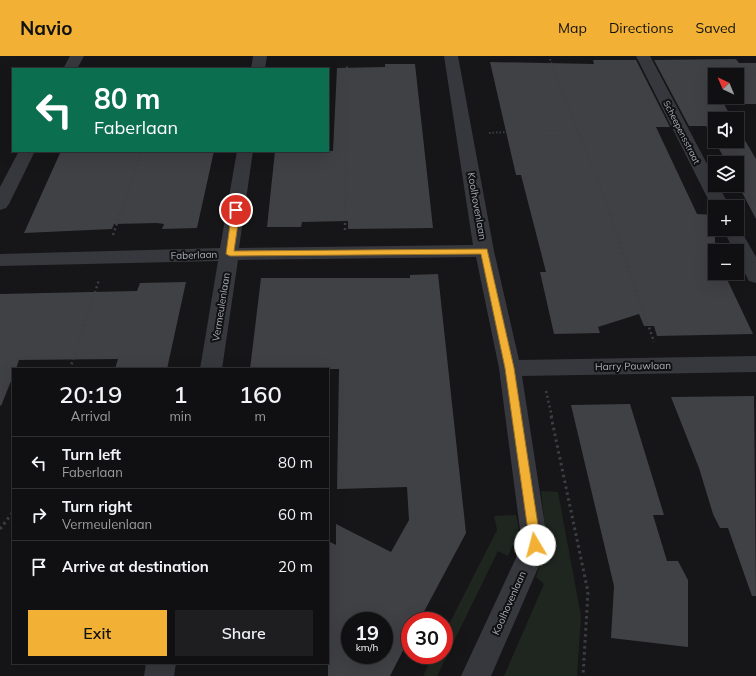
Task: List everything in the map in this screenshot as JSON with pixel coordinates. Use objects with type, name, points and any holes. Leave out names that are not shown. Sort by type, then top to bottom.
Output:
[{"type":"street","points":[[71,68],[77,56]]},
{"type":"street","points":[[258,68],[260,56]]},
{"type":"street","name":"Koolhovenlaan","points":[[451,56],[484,251],[510,368],[535,545],[476,676]]},
{"type":"street","name":"Scheepensstraat","points":[[643,56],[717,200]]},
{"type":"street","points":[[0,204],[27,152]]},
{"type":"street","name":"Vermeulenlaan","points":[[211,368],[245,152]]},
{"type":"street","points":[[736,236],[756,276]]},
{"type":"street","name":"Faberlaan","points":[[0,260],[230,254],[484,251]]},
{"type":"street","name":"Harry Pauwlaan","points":[[510,368],[756,364]]},
{"type":"street","points":[[159,676],[161,664]]},
{"type":"path","points":[[550,59],[594,168],[662,365]]},
{"type":"path","points":[[744,63],[756,80]]},
{"type":"path","points":[[344,252],[347,65]]},
{"type":"path","points":[[541,131],[578,131]]},
{"type":"path","points":[[113,237],[141,152]]},
{"type":"path","points":[[70,368],[106,258]]},
{"type":"path","points":[[541,367],[588,592],[583,676]]},
{"type":"path","points":[[0,529],[12,513]]},
{"type":"shaded area","points":[[541,491],[558,492],[581,616],[577,676],[504,676],[544,584],[536,577],[547,544]]},
{"type":"shaded area","points":[[516,515],[519,530],[508,556],[498,551],[453,643],[453,616],[497,530],[494,516]]},
{"type":"shaded area","points":[[429,664],[443,664],[437,676],[423,676]]},
{"type":"building","points":[[736,59],[739,63],[756,63],[756,104],[744,104],[744,68],[708,68],[708,104],[724,104],[728,112],[708,112],[708,130],[706,126],[689,126],[654,60]]},
{"type":"building","points":[[593,60],[636,60],[670,127],[656,127],[697,214],[708,215],[708,236],[715,236],[715,244],[708,244],[708,280],[727,280],[753,334],[657,336],[654,326],[644,326],[639,314],[598,327],[600,333],[554,334],[540,272],[546,272],[521,175],[516,175],[490,62],[594,64]]},
{"type":"building","points":[[385,64],[415,64],[433,228],[348,229],[348,221],[302,222],[301,227],[267,227],[275,152],[333,151],[337,68],[385,67]]},
{"type":"building","points":[[744,139],[756,159],[756,219],[742,192],[744,192],[744,156],[723,156],[718,148],[744,148]]},
{"type":"building","points":[[61,152],[214,152],[197,228],[162,229],[164,224],[157,223],[114,224],[112,229],[24,233]]},
{"type":"building","points":[[438,274],[466,533],[424,612],[401,612],[401,655],[390,676],[328,676],[329,542],[336,545],[336,524],[391,552],[409,520],[407,487],[337,489],[339,369],[250,368],[261,278],[410,278],[410,275]]},
{"type":"building","points":[[186,282],[167,368],[115,368],[118,359],[19,360],[16,368],[12,368],[12,378],[1,406],[0,405],[0,294],[137,291],[140,283]]},
{"type":"building","points":[[754,396],[756,596],[752,596],[728,528],[720,528],[713,514],[699,468],[671,397]]},
{"type":"building","points":[[630,404],[664,515],[653,515],[667,561],[678,561],[688,580],[688,647],[611,638],[614,586],[571,405]]},
{"type":"route","points":[[236,210],[230,254],[484,251],[510,368],[535,545]]}]
